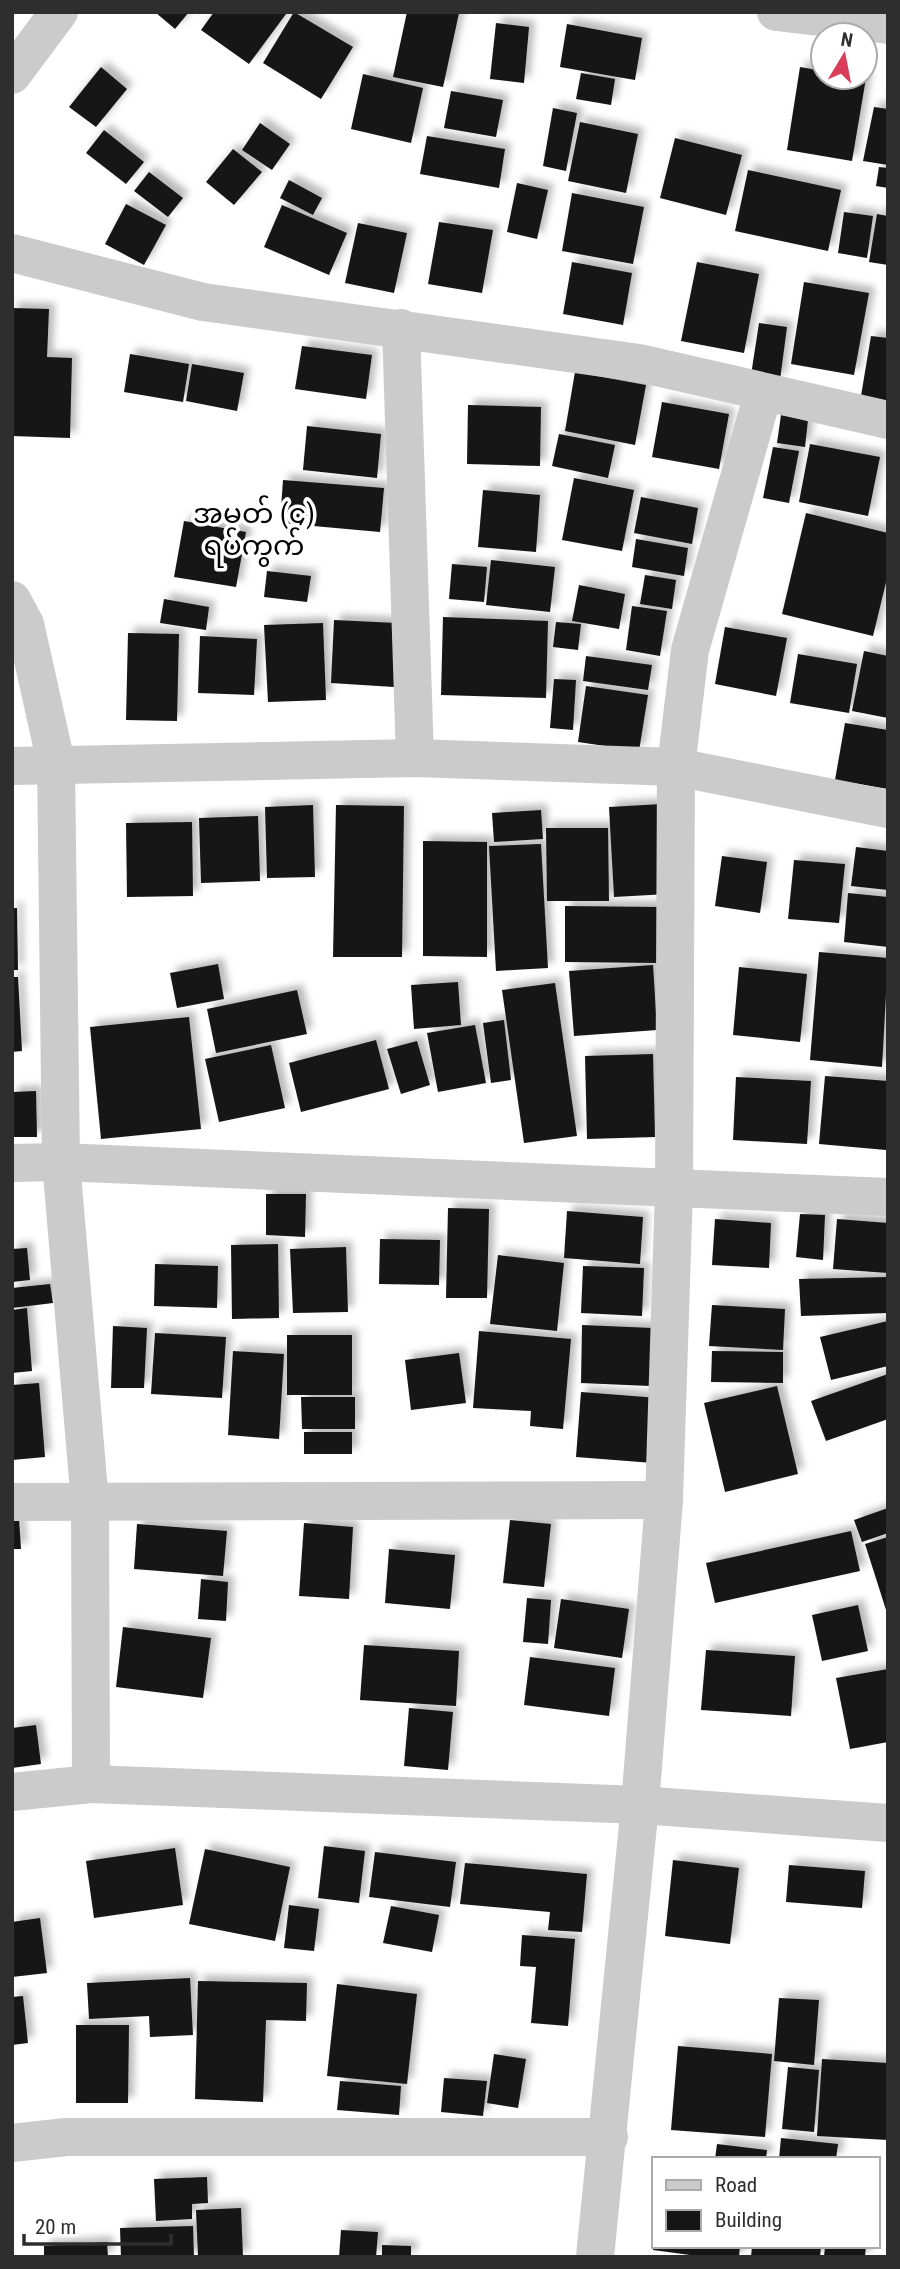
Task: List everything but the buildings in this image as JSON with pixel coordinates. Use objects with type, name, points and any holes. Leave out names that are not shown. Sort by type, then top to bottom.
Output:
[{"type":"street","points":[[12,75],[59,12]]},
{"type":"street","points":[[776,12],[888,25]]},
{"type":"street","points":[[12,253],[203,302],[639,363],[888,421]]},
{"type":"street","points":[[401,328],[415,758]]},
{"type":"street","points":[[595,2257],[640,1805],[664,1500],[674,1190],[676,767],[690,650],[763,394]]},
{"type":"street","points":[[12,600],[24,624],[56,763],[61,1162],[90,1503],[91,1784]]},
{"type":"street","points":[[12,766],[56,763],[415,758],[676,767],[888,809]]},
{"type":"street","points":[[12,1163],[61,1162],[888,1197]]},
{"type":"street","points":[[12,1502],[664,1500]]},
{"type":"street","points":[[12,1792],[91,1784],[640,1805],[888,1823]]},
{"type":"street","points":[[12,2143],[66,2137],[609,2137]]},
{"type":"district","name":"အမှတ် (၄) ရပ်ကွက်","points":[[254,529]]}]
